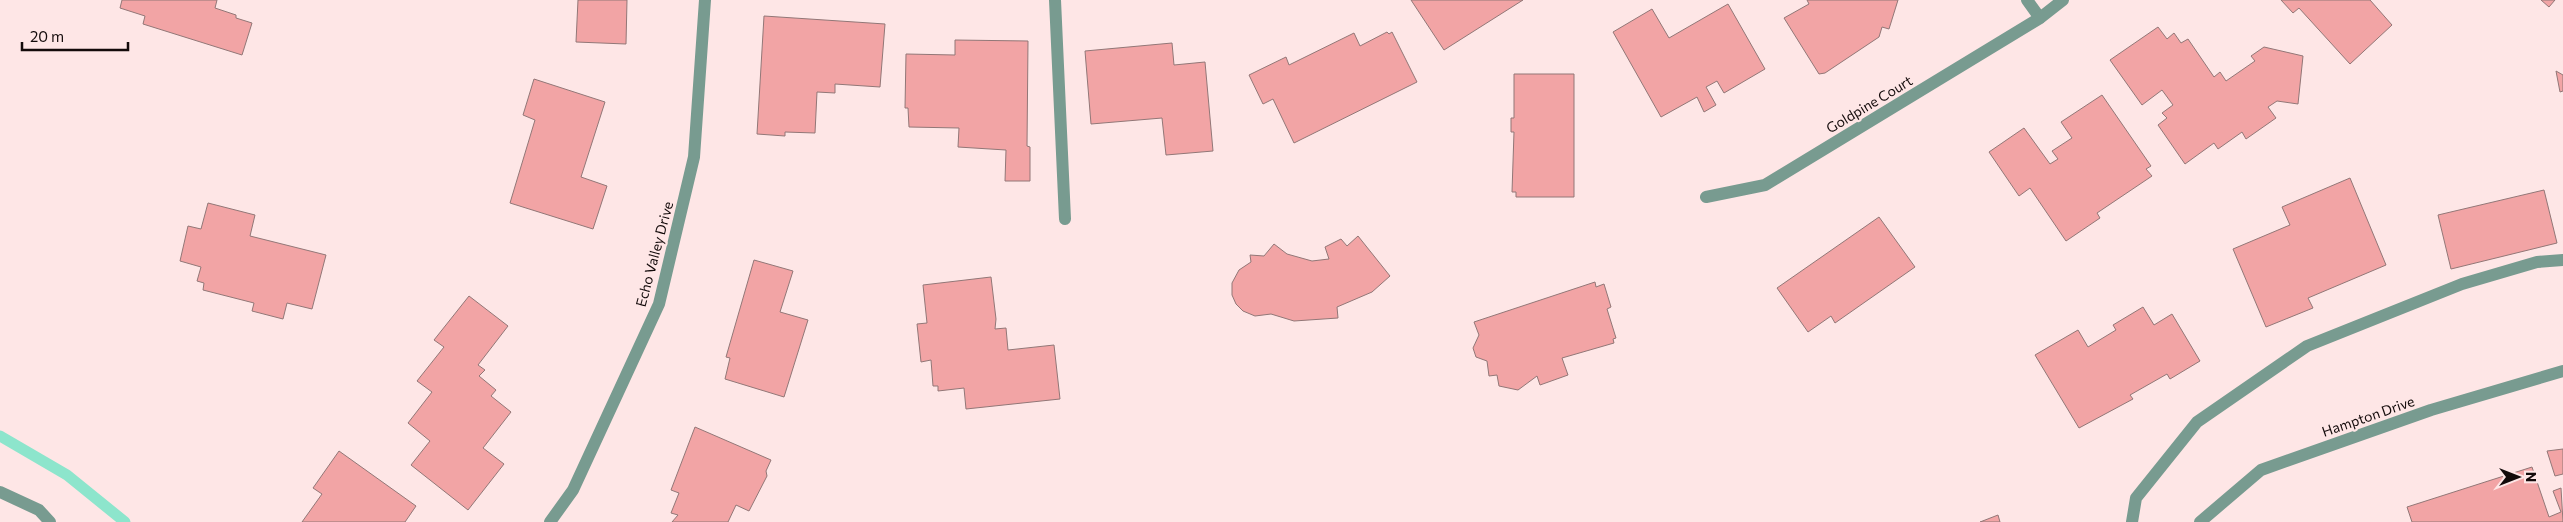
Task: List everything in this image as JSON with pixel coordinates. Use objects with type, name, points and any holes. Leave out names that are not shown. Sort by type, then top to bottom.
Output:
[{"type":"street","name":"Echo Valley Drive","points":[[550,522],[573,490],[659,304],[694,157],[705,0]]},
{"type":"street","points":[[1054,0],[1065,219]]},
{"type":"street","points":[[2027,0],[2040,18]]},
{"type":"street","name":"Goldpine Court","points":[[1706,197],[1766,185],[2040,18],[2064,0]]},
{"type":"street","points":[[2132,522],[2136,498],[2197,422],[2307,346],[2462,284],[2537,262],[2563,260]]},
{"type":"street","name":"Hampton Drive","points":[[2200,522],[2261,470],[2431,410],[2563,371]]},
{"type":"street","points":[[0,492],[39,510],[50,522]]},
{"type":"building","points":[[122,0],[217,0],[215,8],[252,23],[242,55],[143,24],[145,16],[120,8]]},
{"type":"building","points":[[578,0],[627,0],[626,44],[576,42]]},
{"type":"building","points":[[1411,0],[1523,0],[1444,50]]},
{"type":"building","points":[[1807,0],[1898,0],[1889,29],[1882,27],[1879,37],[1825,73],[1819,74],[1784,18],[1809,4]]},
{"type":"building","points":[[2281,0],[2370,0],[2392,25],[2350,64],[2299,8],[2293,13]]},
{"type":"building","points":[[2541,0],[2555,0],[2549,7]]},
{"type":"building","points":[[1728,4],[1765,69],[1724,93],[1717,81],[1706,87],[1716,105],[1704,112],[1697,97],[1661,117],[1613,32],[1652,9],[1669,38]]},
{"type":"building","points":[[764,16],[885,24],[880,87],[835,84],[835,93],[817,92],[815,133],[785,132],[785,136],[757,134]]},
{"type":"building","points":[[2158,27],[2167,39],[2174,33],[2181,43],[2188,39],[2214,77],[2220,72],[2226,81],[2255,61],[2251,56],[2264,47],[2303,56],[2298,104],[2277,101],[2268,107],[2276,118],[2246,139],[2242,132],[2218,149],[2214,143],[2185,164],[2158,125],[2167,118],[2162,113],[2173,105],[2162,90],[2142,105],[2110,60]]},
{"type":"building","points":[[1387,32],[1389,34],[1392,32],[1417,82],[1294,143],[1273,99],[1263,104],[1249,75],[1286,57],[1289,65],[1354,33],[1360,46]]},
{"type":"building","points":[[955,40],[1028,41],[1027,146],[1030,147],[1030,181],[1005,181],[1006,150],[958,147],[959,128],[909,127],[908,108],[905,108],[906,54],[955,55]]},
{"type":"building","points":[[1172,43],[1174,65],[1205,62],[1213,151],[1166,155],[1162,118],[1091,124],[1085,51]]},
{"type":"building","points":[[2556,71],[2563,75],[2563,91],[2560,92]]},
{"type":"building","points":[[1514,74],[1574,74],[1574,197],[1516,197],[1516,192],[1512,192],[1514,132],[1511,132],[1511,118],[1514,118]]},
{"type":"building","points":[[534,79],[605,102],[581,177],[607,186],[593,229],[510,203],[535,120],[523,115]]},
{"type":"building","points":[[2102,95],[2151,166],[2146,169],[2152,176],[2097,213],[2100,218],[2066,241],[2030,188],[2019,196],[1989,152],[2024,128],[2050,164],[2058,159],[2052,151],[2072,138],[2061,122]]},
{"type":"building","points":[[2350,178],[2386,265],[2308,298],[2313,308],[2266,327],[2233,249],[2290,225],[2282,207]]},
{"type":"building","points":[[2544,190],[2557,243],[2451,269],[2438,215]]},
{"type":"building","points":[[208,203],[255,215],[250,236],[326,255],[312,309],[287,303],[283,319],[252,311],[254,303],[203,290],[204,283],[197,281],[201,267],[180,261],[188,226],[201,229]]},
{"type":"building","points":[[1879,217],[1915,267],[1835,323],[1831,316],[1808,332],[1777,288]]},
{"type":"building","points":[[1358,236],[1390,276],[1372,292],[1337,307],[1338,318],[1294,321],[1271,314],[1255,316],[1243,311],[1236,304],[1232,295],[1232,283],[1239,270],[1251,262],[1250,255],[1264,256],[1274,244],[1287,254],[1312,261],[1329,259],[1325,247],[1341,239],[1347,246]]},
{"type":"building","points":[[754,260],[793,271],[780,312],[808,320],[784,397],[725,379],[730,358],[726,357]]},
{"type":"building","points":[[991,277],[996,319],[995,329],[1006,328],[1008,350],[1054,345],[1060,399],[966,409],[964,388],[938,391],[938,386],[933,386],[931,360],[921,362],[917,324],[927,323],[923,285]]},
{"type":"building","points":[[1595,282],[1596,287],[1604,284],[1611,307],[1607,309],[1616,338],[1613,339],[1614,343],[1562,358],[1568,375],[1540,385],[1537,376],[1518,390],[1499,386],[1497,375],[1489,376],[1487,361],[1476,357],[1473,348],[1479,335],[1474,322]]},
{"type":"building","points":[[469,296],[508,326],[478,365],[485,370],[479,376],[496,390],[491,396],[511,412],[483,448],[504,464],[468,510],[411,465],[430,441],[408,423],[432,392],[417,381],[444,347],[434,340]]},
{"type":"building","points":[[2143,307],[2154,325],[2172,314],[2200,361],[2170,379],[2167,374],[2130,395],[2133,399],[2079,428],[2035,355],[2078,330],[2088,347],[2116,330],[2113,325]]},
{"type":"building","points":[[695,427],[771,460],[766,471],[767,476],[749,511],[736,505],[728,522],[672,522],[678,515],[671,513],[679,493],[671,490]]},
{"type":"building","points":[[2563,449],[2563,474],[2555,476],[2547,451]]},
{"type":"building","points":[[339,451],[416,506],[405,522],[302,522],[322,494],[313,488]]},
{"type":"building","points":[[2532,467],[2549,517],[2561,512],[2553,491],[2561,488],[2563,522],[2412,522],[2407,507]]},
{"type":"building","points":[[1998,515],[2000,522],[1980,522]]},
{"type":"waterway","points":[[0,436],[67,475],[125,522]]}]
